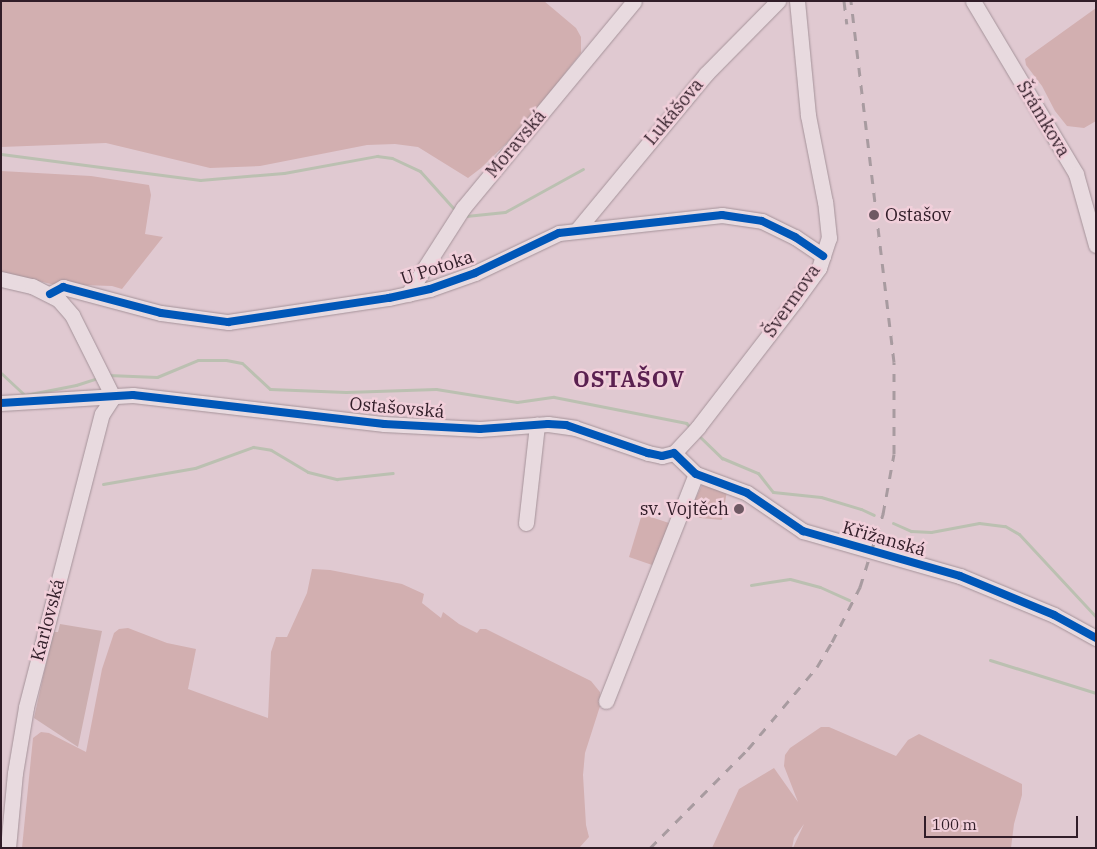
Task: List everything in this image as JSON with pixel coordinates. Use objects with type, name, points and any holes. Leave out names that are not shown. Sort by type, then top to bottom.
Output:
[{"type":"street","name":"Lukášova","points":[[578,230],[706,74],[778,1]]},
{"type":"street","name":"Švermova","points":[[674,453],[695,430],[819,268],[829,238],[825,202],[808,115],[797,1]]},
{"type":"street","name":"Šrámkova","points":[[973,1],[1076,174],[1096,245]]},
{"type":"street","name":"Moravská","points":[[408,294],[463,208],[627,4]]},
{"type":"street","name":"U Potoka","points":[[50,294],[63,286],[161,313],[228,322],[408,294],[476,273],[559,233],[722,215],[762,221],[795,237],[823,256]]},
{"type":"street","points":[[1,279],[32,286],[50,294],[72,315],[113,397]]},
{"type":"street","name":"Ostašovská","points":[[1,404],[133,394],[384,424],[480,429],[566,425],[613,443],[662,456],[674,453]]},
{"type":"street","name":"Karlovská","points":[[8,848],[15,773],[26,707],[102,414],[113,397]]},
{"type":"street","points":[[526,523],[537,425]]},
{"type":"street","name":"Křižanská","points":[[674,453],[696,474],[747,493],[803,531],[960,576],[1054,614],[1096,638]]},
{"type":"street","points":[[606,701],[696,474]]},
{"type":"shaded area","points":[[1,1],[544,1],[576,28],[581,37],[581,53],[521,129],[468,178],[418,147],[395,144],[367,145],[260,166],[210,168],[106,143],[1,147]]},
{"type":"shaded area","points":[[1096,8],[1096,121],[1084,128],[1067,126],[1055,111],[1042,86],[1026,65],[1025,59]]},
{"type":"shaded area","points":[[1,171],[91,176],[149,185],[151,195],[145,234],[163,237],[122,289],[112,286],[51,284],[1,272]]},
{"type":"shaded area","points":[[703,483],[727,491],[722,520],[700,518],[689,512]]},
{"type":"shaded area","points":[[642,514],[669,523],[655,566],[629,557]]},
{"type":"shaded area","points":[[312,569],[330,570],[402,584],[424,594],[422,603],[441,618],[443,612],[459,624],[477,633],[480,629],[486,629],[591,681],[600,692],[601,703],[585,753],[583,775],[586,825],[589,837],[579,848],[22,848],[33,738],[41,732],[49,733],[86,752],[102,669],[114,633],[119,629],[128,628],[167,643],[196,649],[188,689],[268,718],[271,652],[276,637],[287,637],[307,593]]},
{"type":"shaded area","points":[[60,624],[102,631],[78,747],[34,718],[53,632],[58,632]]},
{"type":"shaded area","points":[[821,727],[829,727],[896,756],[908,740],[919,734],[1022,784],[1022,795],[1014,824],[1011,848],[793,848],[804,824],[794,838],[792,848],[712,848],[739,789],[774,768],[798,802],[784,766],[785,755],[790,748]]},
{"type":"waterway","points":[[1,154],[200,180],[284,173],[377,156],[392,158],[420,171],[455,210]]},
{"type":"waterway","points":[[466,216],[505,212],[583,169]]},
{"type":"waterway","points":[[108,375],[157,377],[198,360],[226,360],[242,363],[270,389],[346,392],[436,389],[517,402],[554,397],[686,423],[691,428]]},
{"type":"waterway","points":[[1,373],[25,395],[76,385],[95,379]]},
{"type":"waterway","points":[[697,434],[722,458],[758,473],[773,492],[821,497],[861,509],[874,515]]},
{"type":"waterway","points":[[103,484],[195,468],[253,447],[271,450],[308,472],[337,479],[393,473]]},
{"type":"waterway","points":[[893,523],[911,531],[931,532],[979,523],[1005,526],[1019,534],[1096,617]]},
{"type":"waterway","points":[[751,585],[790,579],[820,587],[849,600]]},
{"type":"waterway","points":[[990,660],[1096,693]]},
{"type":"railway","points":[[844,1],[847,24]]},
{"type":"railway","points":[[650,848],[748,749],[817,667],[860,587],[883,514],[894,454],[894,362],[851,1]]},
{"type":"cycle path","points":[[50,294],[63,287],[161,313],[228,322],[389,298],[430,289],[475,273],[559,233],[722,215],[762,221],[795,237],[823,256]]},
{"type":"cycle path","points":[[1,403],[133,395],[384,424],[480,429],[548,424],[566,425],[648,453],[662,456],[674,453],[696,474],[747,493],[803,531],[960,576],[1054,615],[1096,638]]},
{"type":"place","name":"Ostašov","points":[[874,215]]},
{"type":"place","name":"sv. Vojtěch","points":[[739,509]]},
{"type":"district","name":"OSTAŠOV","points":[[629,379]]}]
